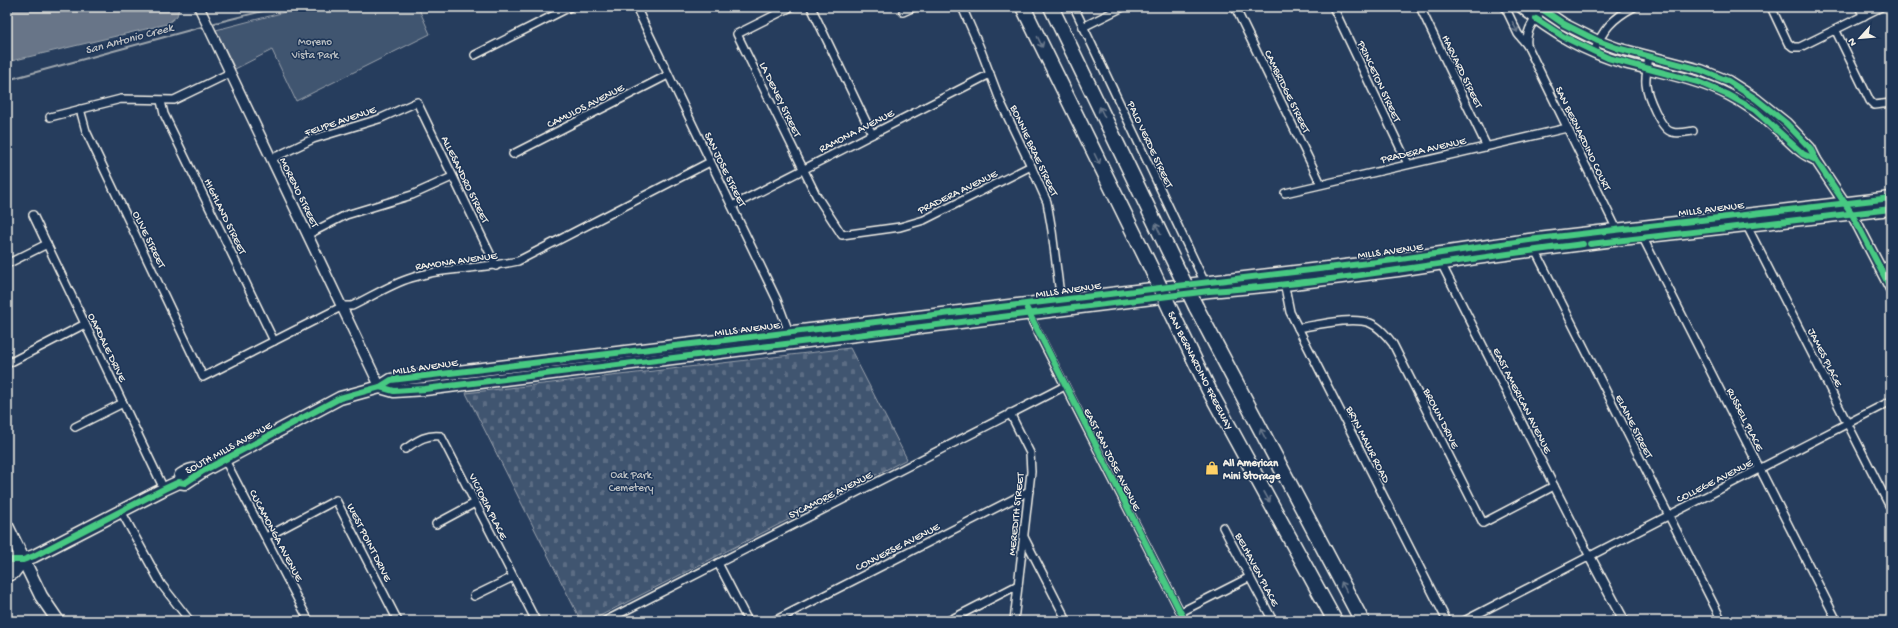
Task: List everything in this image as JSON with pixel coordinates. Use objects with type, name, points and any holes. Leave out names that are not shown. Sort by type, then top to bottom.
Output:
[{"type":"highway","name":"SAN BERNARDINO FREEWAY","points":[[1023,7],[1209,390],[1335,621]]},
{"type":"highway","points":[[1052,7],[1196,307],[1362,621]]},
{"type":"main road","points":[[1521,7],[1536,19],[1564,37],[1594,52],[1624,63],[1698,82],[1728,95],[1755,110],[1803,154],[1816,160]]},
{"type":"main road","points":[[1541,8],[1564,24],[1598,41],[1617,48],[1701,70],[1728,82],[1751,95],[1810,148],[1816,160],[1849,209],[1891,289]]},
{"type":"main road","name":"MILLS AVENUE","points":[[1849,209],[1891,198]]},
{"type":"main road","name":"MILLS AVENUE","points":[[380,387],[394,392],[579,364],[1207,286],[1284,278],[1619,234],[1849,209],[1891,209]]},
{"type":"main road","name":"SOUTH MILLS AVENUE","points":[[23,560],[54,546],[179,482],[181,475],[190,470],[204,471],[340,398],[380,387]]},
{"type":"main road","points":[[7,526],[41,596],[58,621]]},
{"type":"main road","points":[[7,560],[23,560]]},
{"type":"main road","points":[[7,575],[13,573],[23,560]]},
{"type":"street","name":"MORENO STREET","points":[[199,7],[380,387]]},
{"type":"street","points":[[475,55],[570,7]]},
{"type":"street","name":"SAN JOSE STREET","points":[[636,7],[777,300],[791,337]]},
{"type":"street","name":"LA DENEY STREET","points":[[791,7],[737,34],[816,195],[842,235]]},
{"type":"street","points":[[811,7],[872,134]]},
{"type":"street","points":[[903,12],[914,7]]},
{"type":"street","name":"BONNIE BRAE STREET","points":[[962,7],[1008,119],[1044,195],[1051,219],[1061,304]]},
{"type":"street","name":"PALO VERDE STREET","points":[[1074,7],[1207,286]]},
{"type":"street","points":[[1084,27],[1123,7]]},
{"type":"street","name":"CAMBRIDGE STREET","points":[[1235,7],[1321,184]]},
{"type":"street","name":"PRINCETON STREET","points":[[1333,7],[1408,164]]},
{"type":"street","name":"HARVARD STREET","points":[[1420,7],[1486,145]]},
{"type":"street","name":"SAN BERNARDINO COURT","points":[[1505,7],[1518,34],[1527,45],[1619,234]]},
{"type":"street","points":[[1594,52],[1598,41],[1612,20],[1634,7]]},
{"type":"street","points":[[1771,7],[1788,43],[1793,47],[1800,47],[1836,31],[1881,7]]},
{"type":"street","points":[[1860,7],[1864,16]]},
{"type":"street","points":[[1527,45],[1526,38],[1528,31],[1541,8]]},
{"type":"street","points":[[1836,31],[1870,101],[1874,104],[1891,103]]},
{"type":"street","points":[[1649,56],[1646,84],[1650,98],[1663,126],[1673,133],[1693,131]]},
{"type":"street","points":[[50,117],[121,99],[161,101],[174,100],[230,73]]},
{"type":"street","name":"RAMONA AVENUE","points":[[732,206],[990,74]]},
{"type":"street","name":"CAMULOS AVENUE","points":[[513,154],[668,75]]},
{"type":"street","name":"HIGHLAND STREET","points":[[161,101],[164,114],[274,341]]},
{"type":"street","name":"FELIPE AVENUE","points":[[271,159],[313,139],[379,119],[417,102]]},
{"type":"street","name":"ALLESANDRO STREET","points":[[417,102],[496,266]]},
{"type":"street","name":"OLIVE STREET","points":[[80,109],[86,131],[204,377]]},
{"type":"street","name":"PRADERA AVENUE","points":[[1285,193],[1486,145],[1567,128]]},
{"type":"street","name":"RAMONA AVENUE","points":[[204,377],[342,306],[352,306],[410,278],[444,272],[496,266],[518,261],[710,162]]},
{"type":"street","name":"PRADERA AVENUE","points":[[842,235],[900,227],[924,220],[1031,166]]},
{"type":"street","points":[[307,234],[346,215],[412,195],[452,176]]},
{"type":"street","name":"OAKDALE DRIVE","points":[[33,215],[164,489]]},
{"type":"street","name":"JAMES PLACE","points":[[1745,220],[1891,509]]},
{"type":"street","name":"RUSSELL PLACE","points":[[1640,232],[1759,470],[1837,621]]},
{"type":"street","points":[[7,264],[47,244]]},
{"type":"street","name":"ELAINE STREET","points":[[1533,245],[1668,517],[1722,621]]},
{"type":"street","name":"EAST AMERICAN AVENUE","points":[[1439,258],[1590,557]]},
{"type":"street","points":[[1881,269],[1891,264]]},
{"type":"street","name":"BRYN MAWR ROAD","points":[[1284,278],[1290,312],[1447,621]]},
{"type":"street","name":"EAST SAN JOSE AVENUE","points":[[1027,309],[1185,621]]},
{"type":"street","name":"BROWN DRIVE","points":[[1298,328],[1362,321],[1370,323],[1383,332],[1393,344],[1483,523],[1554,486]]},
{"type":"street","points":[[7,364],[85,324]]},
{"type":"street","name":"SYCAMORE AVENUE","points":[[605,621],[1065,386]]},
{"type":"street","name":"COLLEGE AVENUE","points":[[1464,621],[1891,401]]},
{"type":"street","points":[[75,427],[123,403]]},
{"type":"street","name":"MEREDITH STREET","points":[[1010,413],[1030,453],[1031,472],[1014,621]]},
{"type":"street","name":"VICTORIA PLACE","points":[[405,449],[423,438],[432,435],[441,436],[536,621]]},
{"type":"street","name":"CUCAMONGA AVENUE","points":[[225,460],[309,621]]},
{"type":"street","name":"CONVERSE AVENUE","points":[[774,621],[1029,491]]},
{"type":"street","name":"WEST POINT DRIVE","points":[[266,537],[336,500],[398,621]]},
{"type":"street","points":[[436,524],[475,503]]},
{"type":"street","points":[[121,511],[161,584],[190,621]]},
{"type":"street","name":"BELHAVEN PLACE","points":[[1223,527],[1273,621]]},
{"type":"street","points":[[1024,537],[1067,621]]},
{"type":"street","points":[[1590,557],[1624,621]]},
{"type":"street","points":[[718,563],[748,621]]},
{"type":"street","points":[[474,596],[513,577]]},
{"type":"street","points":[[1181,612],[1250,577]]},
{"type":"street","points":[[948,621],[1018,585]]},
{"type":"green space","name":"Moreno Vista Park","points":[[304,7],[418,7],[430,34],[296,101],[272,50],[235,69],[216,30]]},
{"type":"green space","name":"Oak Park Cemetery","points":[[850,348],[907,459],[590,621],[581,621],[466,393]]},
{"type":"shaded area","points":[[7,7],[179,8],[177,16],[167,24],[7,62]]},
{"type":"waterway","name":"San Antonio Creek","points":[[211,24],[279,7]]},
{"type":"waterway","name":"San Antonio Creek","points":[[7,80],[205,26]]},
{"type":"cycle path","points":[[1539,7],[1564,24],[1598,41],[1617,48],[1701,70],[1728,81],[1756,99],[1786,123],[1810,148],[1816,160],[1852,214],[1891,289]]},
{"type":"cycle path","points":[[1536,19],[1564,37],[1608,58],[1698,82],[1728,95],[1755,110],[1803,154],[1816,160]]},
{"type":"cycle path","points":[[7,560],[23,560],[34,556],[164,489],[179,482],[185,483],[203,471],[340,398],[380,387],[391,380],[1394,260],[1529,240],[1891,198]]},
{"type":"cycle path","points":[[1590,244],[1891,209]]},
{"type":"cycle path","points":[[380,387],[394,391],[425,389],[1209,291],[1349,277],[1583,244]]},
{"type":"cycle path","points":[[1027,309],[1185,621]]},
{"type":"place","name":"All American Mini Storage","points":[[1212,468]]}]
